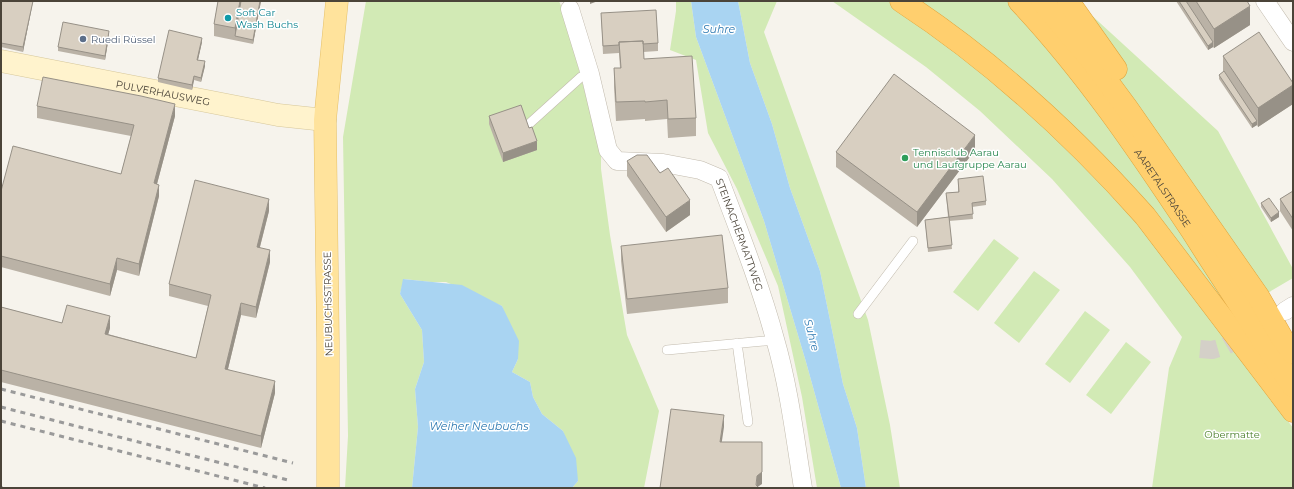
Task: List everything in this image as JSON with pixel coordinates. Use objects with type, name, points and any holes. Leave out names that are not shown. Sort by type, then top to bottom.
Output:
[{"type":"highway","points":[[901,1],[928,18],[1022,93],[1061,129],[1124,192],[1145,216],[1293,411]]},
{"type":"highway","points":[[1068,1],[1142,107],[1258,296]]},
{"type":"highway","name":"AARETALSTRASSE","points":[[1029,3],[1093,62],[1111,85],[1258,296],[1282,338],[1293,353]]},
{"type":"highway","name":"AARETALSTRASSE","points":[[1029,3],[1126,133],[1293,386]]},
{"type":"main road","name":"NEUBUCHSSTRASSE","points":[[328,488],[325,120],[337,1]]},
{"type":"street","points":[[1265,1],[1293,42]]},
{"type":"street","name":"STEINACHERMATTWEG","points":[[568,5],[590,74],[608,150],[617,161],[663,163],[700,170],[719,178],[763,295],[776,340],[789,404],[803,488]]},
{"type":"street","name":"PULVERHAUSWEG","points":[[1,61],[278,115],[325,120]]},
{"type":"lane","points":[[530,123],[581,77],[590,74]]},
{"type":"lane","points":[[858,314],[913,241]]},
{"type":"lane","points":[[667,350],[776,340]]},
{"type":"lane","points":[[736,343],[748,422]]},
{"type":"green space","points":[[366,1],[559,1],[564,13],[601,153],[601,169],[610,235],[627,335],[659,411],[644,488],[572,488],[578,481],[563,431],[542,414],[533,397],[530,382],[512,372],[518,359],[502,306],[446,282],[404,279],[400,294],[422,330],[424,362],[415,389],[418,427],[412,488],[345,488],[348,436],[343,137]]},
{"type":"green space","points":[[676,1],[691,1],[696,37],[764,221],[806,362],[841,488],[817,488],[802,397],[778,286],[737,189],[708,133],[696,60],[670,50],[676,11]]},
{"type":"green space","points":[[738,1],[777,1],[764,32],[868,320],[890,425],[900,488],[866,488],[857,428],[843,384],[820,271],[790,188],[772,124],[750,63]]},
{"type":"green space","name":"Obermatte","points":[[832,1],[1076,1],[1218,131],[1293,269],[1293,278],[1222,320],[1248,366],[1293,428],[1293,488],[1152,488],[1169,368],[1182,337],[1130,267],[1052,179],[980,111],[926,67]]},
{"type":"green space","points":[[994,239],[1019,258],[978,311],[953,292]]},
{"type":"green space","points":[[1034,271],[1060,290],[1019,343],[994,323]]},
{"type":"green space","points":[[1085,311],[1110,330],[1070,383],[1045,364]]},
{"type":"green space","points":[[1126,342],[1151,362],[1111,414],[1086,395]]},
{"type":"water","name":"Suhre","points":[[691,1],[738,1],[750,63],[772,124],[790,188],[820,271],[843,384],[857,428],[866,488],[841,488],[806,362],[764,221],[696,37]]},
{"type":"water","name":"Weiher Neubuchs","points":[[403,279],[462,285],[502,306],[519,341],[518,359],[512,372],[530,382],[533,397],[542,414],[563,431],[576,458],[578,481],[572,488],[412,488],[418,427],[415,389],[424,362],[422,330],[400,294]]},
{"type":"building","points":[[1,1],[33,1],[23,47],[1,43]]},
{"type":"building","name":"Soft Car Wash Buchs","points":[[218,1],[240,1],[235,28],[214,24]]},
{"type":"building","points":[[241,1],[260,1],[253,40],[235,36]]},
{"type":"building","points":[[1179,1],[1186,1],[1213,42],[1208,46]]},
{"type":"building","points":[[1196,1],[1247,1],[1250,6],[1214,29]]},
{"type":"building","points":[[656,10],[658,43],[643,44],[643,41],[619,42],[619,45],[603,46],[601,13]]},
{"type":"building","points":[[63,22],[109,31],[105,56],[58,47]]},
{"type":"building","points":[[169,30],[202,38],[197,60],[205,61],[201,78],[194,76],[192,85],[158,78]]},
{"type":"building","points":[[1259,32],[1293,85],[1258,108],[1223,56]]},
{"type":"building","points":[[643,41],[644,59],[692,56],[696,118],[668,119],[667,100],[616,102],[614,68],[621,68],[619,42]]},
{"type":"building","points":[[1224,71],[1257,121],[1252,124],[1219,75]]},
{"type":"building","name":"Tennisclub Aarau und Laufgruppe Aarau","points":[[894,74],[975,135],[917,212],[836,152]]},
{"type":"building","points":[[43,77],[175,104],[154,183],[159,185],[139,264],[117,258],[110,284],[1,256],[1,191],[13,146],[121,174],[134,125],[37,106]]},
{"type":"building","points":[[521,105],[529,128],[532,127],[537,141],[503,153],[489,116]]},
{"type":"building","points":[[637,155],[647,155],[660,173],[668,168],[690,200],[666,217],[627,161]]},
{"type":"building","points":[[983,176],[986,201],[972,203],[973,214],[949,217],[946,193],[959,192],[958,179]]},
{"type":"building","points":[[195,180],[269,199],[257,247],[270,250],[256,307],[241,303],[225,369],[275,381],[261,436],[1,370],[1,307],[62,323],[67,305],[110,316],[105,334],[196,358],[211,295],[169,284]]},
{"type":"building","points":[[1293,191],[1293,219],[1280,199]]},
{"type":"building","points":[[1269,198],[1279,212],[1271,218],[1261,203]]},
{"type":"building","points":[[949,217],[952,245],[928,248],[925,220]]},
{"type":"building","points":[[722,235],[728,288],[627,299],[621,246]]},
{"type":"building","points":[[671,409],[724,415],[720,442],[762,442],[762,472],[757,476],[756,485],[759,488],[660,488]]},
{"type":"tunnel","points":[[1200,349],[1212,350],[1226,346],[1250,332]]},
{"type":"railway","points":[[1,389],[293,463]]},
{"type":"railway","points":[[1,407],[288,480]]},
{"type":"railway","points":[[1,421],[265,488]]},
{"type":"place","name":"Soft Car Wash Buchs","points":[[228,18]]},
{"type":"place","name":"Ruedi Rüssel","points":[[83,39]]},
{"type":"place","name":"Tennisclub Aarau und Laufgruppe Aarau","points":[[905,158]]}]
